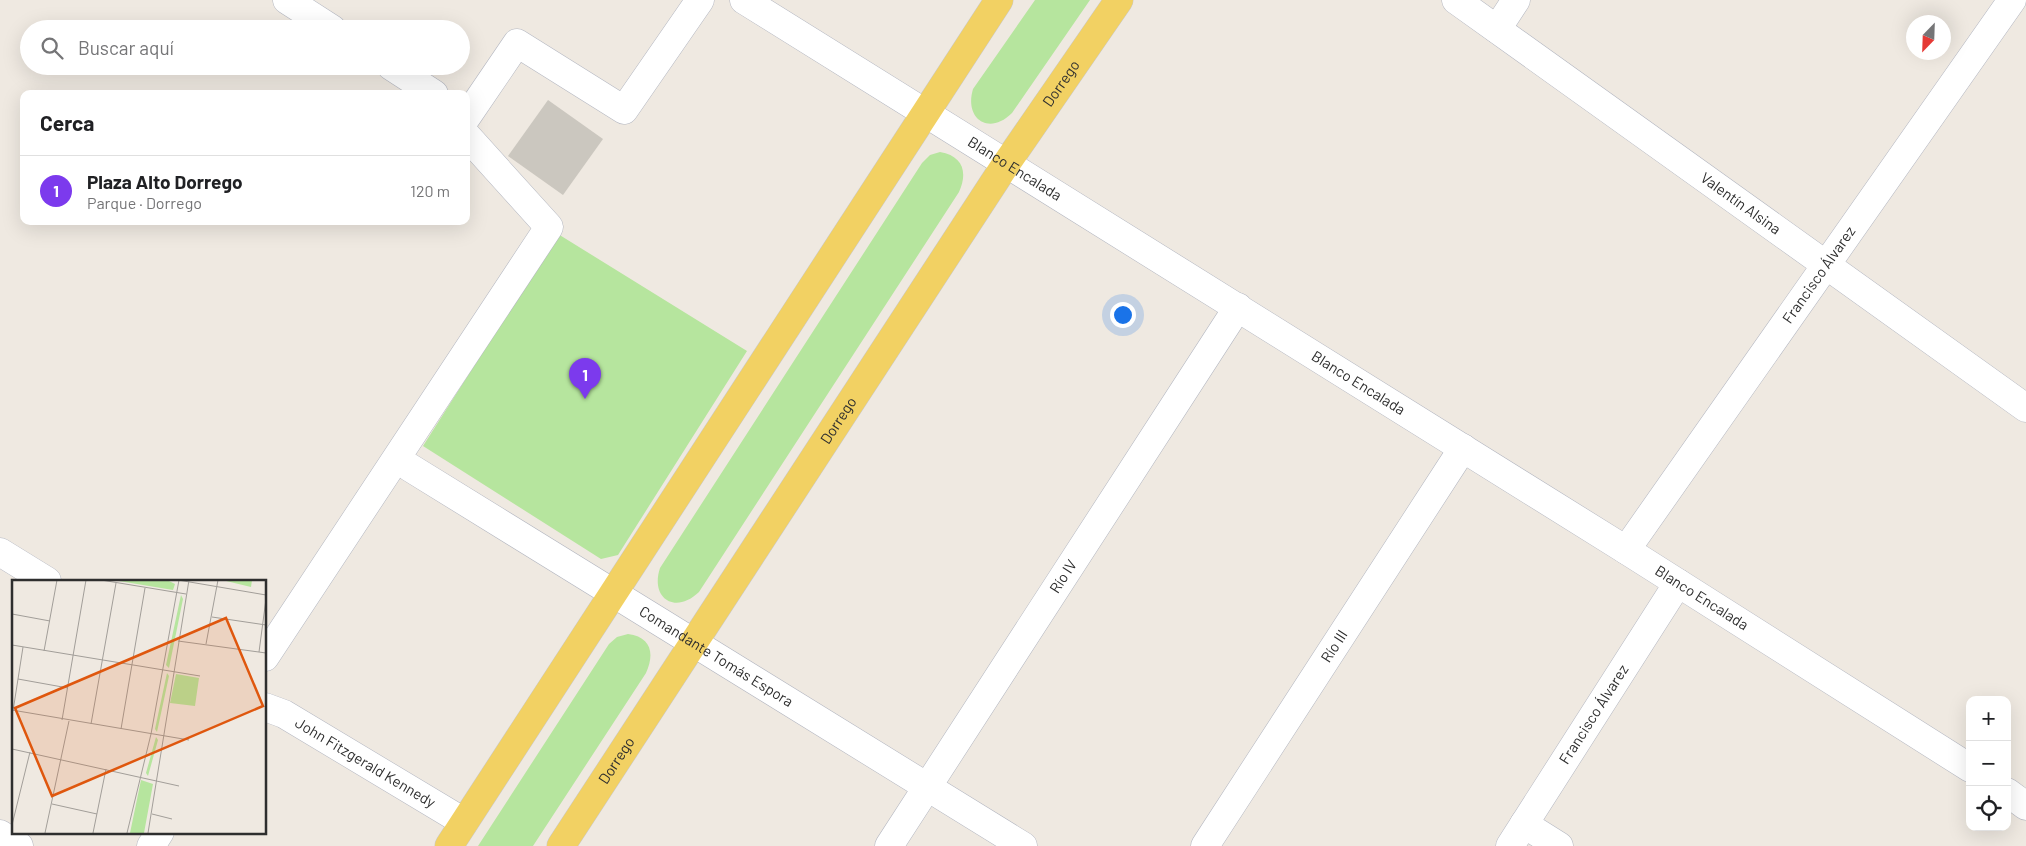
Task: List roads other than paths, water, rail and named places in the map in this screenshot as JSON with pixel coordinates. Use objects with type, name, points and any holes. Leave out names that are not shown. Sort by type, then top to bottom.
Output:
[{"type":"main road","points":[[449,846],[999,0]]},
{"type":"main road","name":"Dorrego","points":[[561,846],[1006,164],[1119,0]]},
{"type":"street","points":[[287,0],[318,20]]},
{"type":"street","points":[[470,115],[517,43],[624,110],[700,0]]},
{"type":"street","name":"Blanco Encalada","points":[[744,0],[1626,550],[1966,765]]},
{"type":"street","name":"Valentín Alsina","points":[[1456,0],[2026,408]]},
{"type":"street","points":[[1496,29],[1516,0]]},
{"type":"street","name":"Francisco Álvarez","points":[[1626,550],[2012,0]]},
{"type":"street","points":[[405,75],[428,90]]},
{"type":"street","points":[[266,655],[549,227],[470,124]]},
{"type":"street","name":"Río IV","points":[[889,846],[1238,307]]},
{"type":"street","name":"Río III","points":[[1205,846],[1463,448]]},
{"type":"street","name":"Comandante Tomás Espora","points":[[409,467],[928,786],[1022,846]]},
{"type":"street","points":[[0,552],[45,580]]},
{"type":"street","name":"Francisco Álvarez","points":[[1517,835],[1678,583]]},
{"type":"street","name":"John Fitzgerald Kennedy","points":[[266,707],[284,714],[464,822]]},
{"type":"street","points":[[2011,795],[2026,806]]},
{"type":"street","points":[[0,834],[19,846]]},
{"type":"street","points":[[151,846],[159,834]]},
{"type":"street","points":[[1517,835],[1559,846]]},
{"type":"place","name":"Plaza Alto Dorrego","points":[[585,399]]}]
